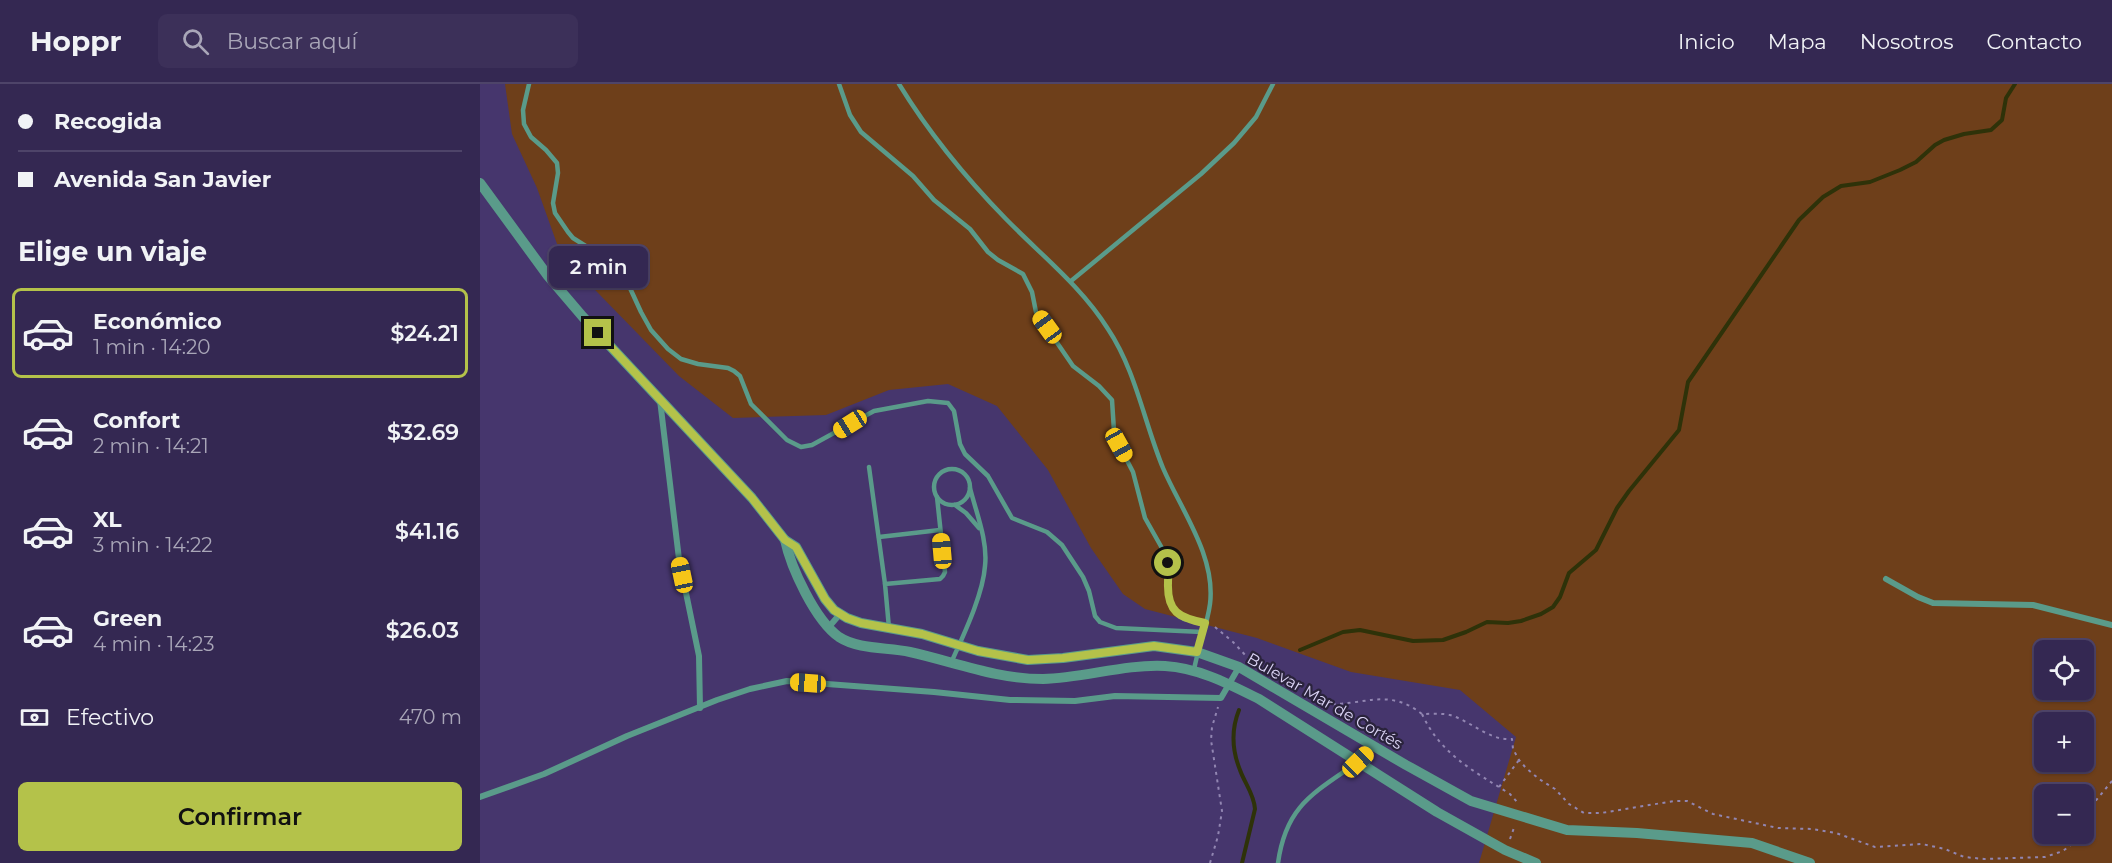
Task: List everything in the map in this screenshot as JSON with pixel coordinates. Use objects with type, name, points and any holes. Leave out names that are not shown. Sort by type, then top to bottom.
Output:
[{"type":"street","name":"Bulevar Mar de Cortés","points":[[480,183],[548,276],[583,317],[752,498],[785,540],[802,554],[820,592],[829,605],[854,622],[922,634],[986,653],[1028,660],[1063,658],[1154,646],[1197,652],[1239,667],[1471,801],[1568,830],[1637,833],[1752,843],[1810,863]]},
{"type":"street","points":[[660,399],[677,549],[699,656],[700,708]]},
{"type":"street","points":[[785,540],[789,560],[819,615],[828,628],[844,640],[908,652],[1012,677],[1044,679],[1140,666],[1167,666],[1194,670],[1259,699],[1437,812],[1506,850],[1536,863]]},
{"type":"street","points":[[1886,579],[1917,597],[1937,604],[2033,605],[2112,625]]},
{"type":"street","points":[[828,628],[840,614]]},
{"type":"street","points":[[2089,618],[2112,620]]},
{"type":"street","points":[[480,797],[544,774],[627,736],[750,689],[787,681],[1010,700],[1075,700],[1115,696],[1221,698],[1239,667]]},
{"type":"street","points":[[1358,762],[1374,747]]},
{"type":"lane","points":[[529,84],[523,111],[524,124],[531,137],[557,163],[558,172],[553,204],[555,213],[573,238],[616,265],[627,281],[640,312],[651,330],[668,349],[681,359],[728,368],[741,376],[751,404],[787,440],[801,447],[812,446],[874,411],[928,401],[948,403],[954,411],[960,444],[965,454],[988,476],[1012,518],[1047,532],[1062,545],[1083,577],[1095,616],[1100,622],[1116,628],[1202,632]]},
{"type":"lane","points":[[839,84],[850,115],[861,132],[913,176],[934,200],[970,229],[987,252],[1023,274],[1032,292],[1036,312],[1073,366],[1099,386],[1112,400],[1114,431],[1133,472],[1145,518],[1167,557],[1169,601],[1173,609],[1184,619],[1205,623]]},
{"type":"lane","points":[[899,84],[917,113],[963,172],[1006,218],[1071,281],[1108,328],[1128,365],[1163,468],[1203,553],[1210,603],[1194,670]]},
{"type":"lane","points":[[1071,281],[1201,174],[1234,143],[1256,117],[1273,84]]},
{"type":"lane","points":[[869,467],[889,628]]},
{"type":"lane","points":[[885,584],[940,579],[943,576],[945,572],[934,486],[942,472],[958,470],[963,473],[967,477],[970,488],[985,548],[986,564],[983,580],[951,664]]},
{"type":"lane","points":[[955,505],[966,498],[970,488]]},
{"type":"lane","points":[[937,497],[966,513],[980,530]]},
{"type":"lane","points":[[879,537],[940,530]]},
{"type":"lane","points":[[1278,863],[1287,825],[1299,806],[1358,762]]},
{"type":"path","points":[[1210,863],[1222,811],[1211,740],[1212,727],[1221,698]]},
{"type":"path","points":[[1320,704],[1389,699],[1405,702],[1422,714],[1429,730],[1441,746],[1455,758],[1510,794],[1517,803],[1518,816],[1506,850]]},
{"type":"path","points":[[1422,714],[1436,713],[1453,716],[1501,740],[1512,739],[1513,749],[1519,760],[1539,779],[1555,789],[1569,804],[1584,813],[1600,813],[1687,801],[1713,814],[1778,828],[1812,829],[1836,833],[1875,847],[1922,844],[1945,849],[1964,857],[1984,859],[2045,857],[2063,851],[2072,844]]},
{"type":"path","points":[[1498,787],[1519,760]]},
{"type":"path","points":[[2094,803],[2112,781]]},
{"type":"shaded area","points":[[505,84],[2112,84],[2112,863],[1479,863],[1516,737],[1460,690],[1351,672],[1257,638],[1145,609],[1123,594],[1091,548],[1048,470],[997,406],[948,384],[889,390],[826,415],[733,418],[679,376],[561,255],[537,188],[512,134]]},
{"type":"waterway","points":[[1300,650],[1343,632],[1360,630],[1413,641],[1443,640],[1487,622],[1521,621],[1553,607],[1560,597],[1569,573],[1596,550],[1617,508],[1679,430],[1688,382],[1799,220],[1823,197],[1841,186],[1870,182],[1900,170],[1916,162],[1944,140],[1991,130],[2002,120],[2006,98],[2015,84]]},
{"type":"waterway","points":[[1239,710],[1234,732],[1234,748],[1255,809],[1242,863]]},
{"type":"route","points":[[598,333],[752,498],[785,540],[802,554],[820,592],[829,605],[854,622],[905,630],[947,640],[978,651],[1028,660],[1063,658],[1154,646],[1197,652],[1205,623],[1184,619],[1173,609],[1168,594],[1168,563]]}]
